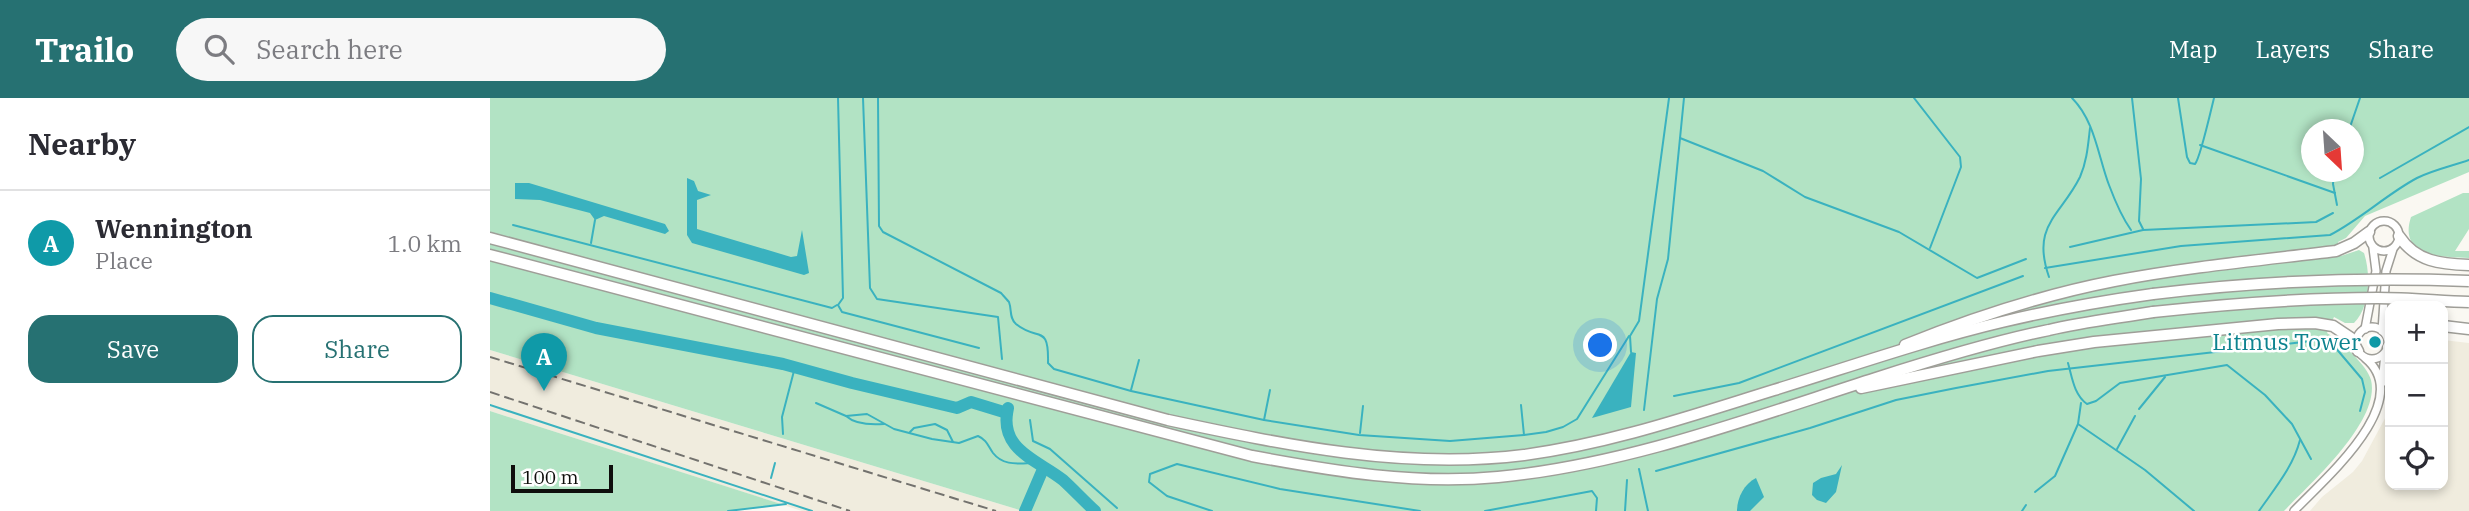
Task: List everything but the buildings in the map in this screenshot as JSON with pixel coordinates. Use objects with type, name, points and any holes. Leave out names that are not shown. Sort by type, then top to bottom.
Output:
[{"type":"highway","points":[[1846,368],[1952,326],[2064,292],[2155,273],[2336,251],[2369,232]]},
{"type":"highway","points":[[2399,236],[2411,250],[2434,263],[2469,265]]},
{"type":"highway","points":[[490,238],[1168,420],[1256,439],[1377,457],[1455,459],[1500,457],[1583,445],[1654,429],[2000,322],[2087,304],[2261,283],[2339,279],[2469,281]]},
{"type":"highway","points":[[490,255],[1252,456],[1360,475],[1448,479],[1496,478],[1562,469],[1712,430],[2050,329],[2153,312],[2316,298],[2469,302]]},
{"type":"highway","points":[[1824,395],[2094,342],[2278,324],[2315,323],[2333,326],[2351,338],[2362,354]]},
{"type":"highway","points":[[2448,327],[2469,329]]},
{"type":"street","points":[[2294,511],[2350,455],[2379,402],[2376,373],[2356,341],[2365,329],[2376,271],[2369,232],[2375,224],[2385,221],[2394,225],[2399,236],[2386,271],[2382,331]]},
{"type":"street","points":[[2374,248],[2381,252],[2393,248]]},
{"type":"street","points":[[2365,329],[2373,327],[2385,335]]},
{"type":"street","points":[[2362,354],[2376,359],[2385,351]]},
{"type":"street","points":[[2379,390],[2385,364]]},
{"type":"shaded area","points":[[2448,341],[2469,343],[2469,511],[2310,511],[2362,461],[2385,418],[2385,490],[2448,490]]},
{"type":"shaded area","points":[[490,350],[1023,511],[802,511],[490,411]]},
{"type":"green space","points":[[490,98],[2469,98],[2469,172],[2365,216],[2346,238],[2338,242],[2341,256],[2359,250],[2364,253],[2368,290],[2363,308],[2354,323],[2345,323],[2334,317],[2327,333],[2346,348],[2369,374],[2371,396],[2365,414],[2341,451],[2284,511],[1023,511],[490,350]]},
{"type":"green space","points":[[2463,193],[2469,193],[2469,229],[2455,251],[2469,251],[2469,258],[2435,255],[2416,247],[2409,230],[2411,217]]},
{"type":"green space","points":[[490,411],[781,504],[728,511],[490,511]]},
{"type":"water","points":[[687,178],[694,181],[698,191],[711,195],[697,200],[697,229],[791,257],[797,256],[802,230],[809,273],[804,275],[692,243],[687,235]]},
{"type":"water","points":[[515,183],[529,183],[665,224],[669,231],[665,234],[604,216],[595,220],[590,213],[540,200],[515,199]]},
{"type":"water","points":[[1631,352],[1636,353],[1631,407],[1592,418]]},
{"type":"water","points":[[1842,465],[1836,492],[1826,503],[1817,500],[1812,495],[1813,483],[1836,474]]},
{"type":"water","points":[[1756,478],[1764,497],[1750,511],[1737,511],[1742,492]]},
{"type":"waterway","points":[[838,98],[843,298],[838,305],[842,312],[979,348]]},
{"type":"waterway","points":[[863,98],[870,288],[877,299],[998,317],[1002,359]]},
{"type":"waterway","points":[[878,98],[879,226],[883,232],[1001,293],[1009,302],[1014,322],[1044,338],[1047,343],[1048,363],[1054,369],[1131,391],[1264,420],[1359,435],[1450,441],[1524,435]]},
{"type":"waterway","points":[[1631,352],[1630,336],[1639,321],[1669,98]]},
{"type":"waterway","points":[[1644,410],[1657,299],[1668,259],[1684,98]]},
{"type":"waterway","points":[[1914,98],[1960,157],[1961,167],[1930,248]]},
{"type":"waterway","points":[[2072,98],[2091,128],[2111,191],[2131,230]]},
{"type":"waterway","points":[[2132,98],[2141,179],[2139,221],[2143,229]]},
{"type":"waterway","points":[[2178,98],[2187,157],[2190,163],[2195,164],[2214,98]]},
{"type":"waterway","points":[[2353,119],[2360,98]]},
{"type":"waterway","points":[[2380,178],[2469,127]]},
{"type":"waterway","points":[[2049,277],[2043,245],[2046,233],[2050,222],[2080,177],[2086,159],[2090,128]]},
{"type":"waterway","points":[[1680,138],[1763,171],[1805,197],[1899,232],[1977,278],[2026,259]]},
{"type":"waterway","points":[[2200,145],[2335,193]]},
{"type":"waterway","points":[[2045,268],[2181,246],[2330,235],[2417,178],[2469,160]]},
{"type":"waterway","points":[[2333,182],[2337,205]]},
{"type":"waterway","points":[[2070,247],[2143,230],[2316,222],[2333,213]]},
{"type":"waterway","points":[[591,243],[595,220]]},
{"type":"waterway","points":[[513,225],[832,308],[837,305]]},
{"type":"waterway","points":[[1674,396],[1739,383],[2023,276]]},
{"type":"waterway","points":[[490,298],[596,328],[783,364],[957,408],[971,402],[1007,413]]},
{"type":"waterway","points":[[1521,405],[1524,435],[1563,427],[1577,419],[1629,336]]},
{"type":"waterway","points":[[1656,471],[1810,428],[1896,400],[1956,388],[2048,371],[2312,341],[2334,346],[2362,379],[2365,392],[2360,411]]},
{"type":"waterway","points":[[1131,390],[1139,360]]},
{"type":"waterway","points":[[2068,363],[2076,391],[2087,404],[2096,401],[2120,383],[2227,365],[2265,395],[2292,424],[2311,459]]},
{"type":"waterway","points":[[783,434],[782,417],[795,367]]},
{"type":"waterway","points":[[2139,409],[2165,377]]},
{"type":"waterway","points":[[1264,420],[1270,390]]},
{"type":"waterway","points":[[816,403],[846,416],[867,414],[894,429],[932,439],[959,443],[978,436],[1002,460],[1036,463]]},
{"type":"waterway","points":[[2035,492],[2055,476],[2078,424],[2081,403]]},
{"type":"waterway","points":[[490,405],[812,511]]},
{"type":"waterway","points":[[1360,433],[1363,406]]},
{"type":"waterway","points":[[1008,408],[1006,422],[1014,444],[1032,460],[1063,480],[1095,511]]},
{"type":"waterway","points":[[846,416],[859,423],[884,424]]},
{"type":"waterway","points":[[2117,449],[2135,416]]},
{"type":"waterway","points":[[1030,420],[1033,441],[1050,449],[1117,508]]},
{"type":"waterway","points":[[910,432],[914,428],[935,424],[947,430],[953,442]]},
{"type":"waterway","points":[[2078,424],[2145,470],[2194,511]]},
{"type":"waterway","points":[[2259,511],[2288,468],[2300,440]]},
{"type":"waterway","points":[[771,478],[775,463]]},
{"type":"waterway","points":[[1212,511],[1167,496],[1149,482],[1150,474],[1177,464],[1280,489],[1420,511]]},
{"type":"waterway","points":[[1025,511],[1043,469]]},
{"type":"waterway","points":[[1639,469],[1648,511]]},
{"type":"waterway","points":[[1625,511],[1627,480]]},
{"type":"waterway","points":[[1485,511],[1592,491],[1597,498],[1596,511]]},
{"type":"waterway","points":[[728,511],[786,504]]},
{"type":"waterway","points":[[2022,511],[2026,505]]},
{"type":"railway","points":[[490,357],[996,511]]},
{"type":"railway","points":[[490,392],[850,511]]},
{"type":"place","name":"Litmus Tower","points":[[2375,342]]},
{"type":"place","name":"Wennington","points":[[544,391]]}]
